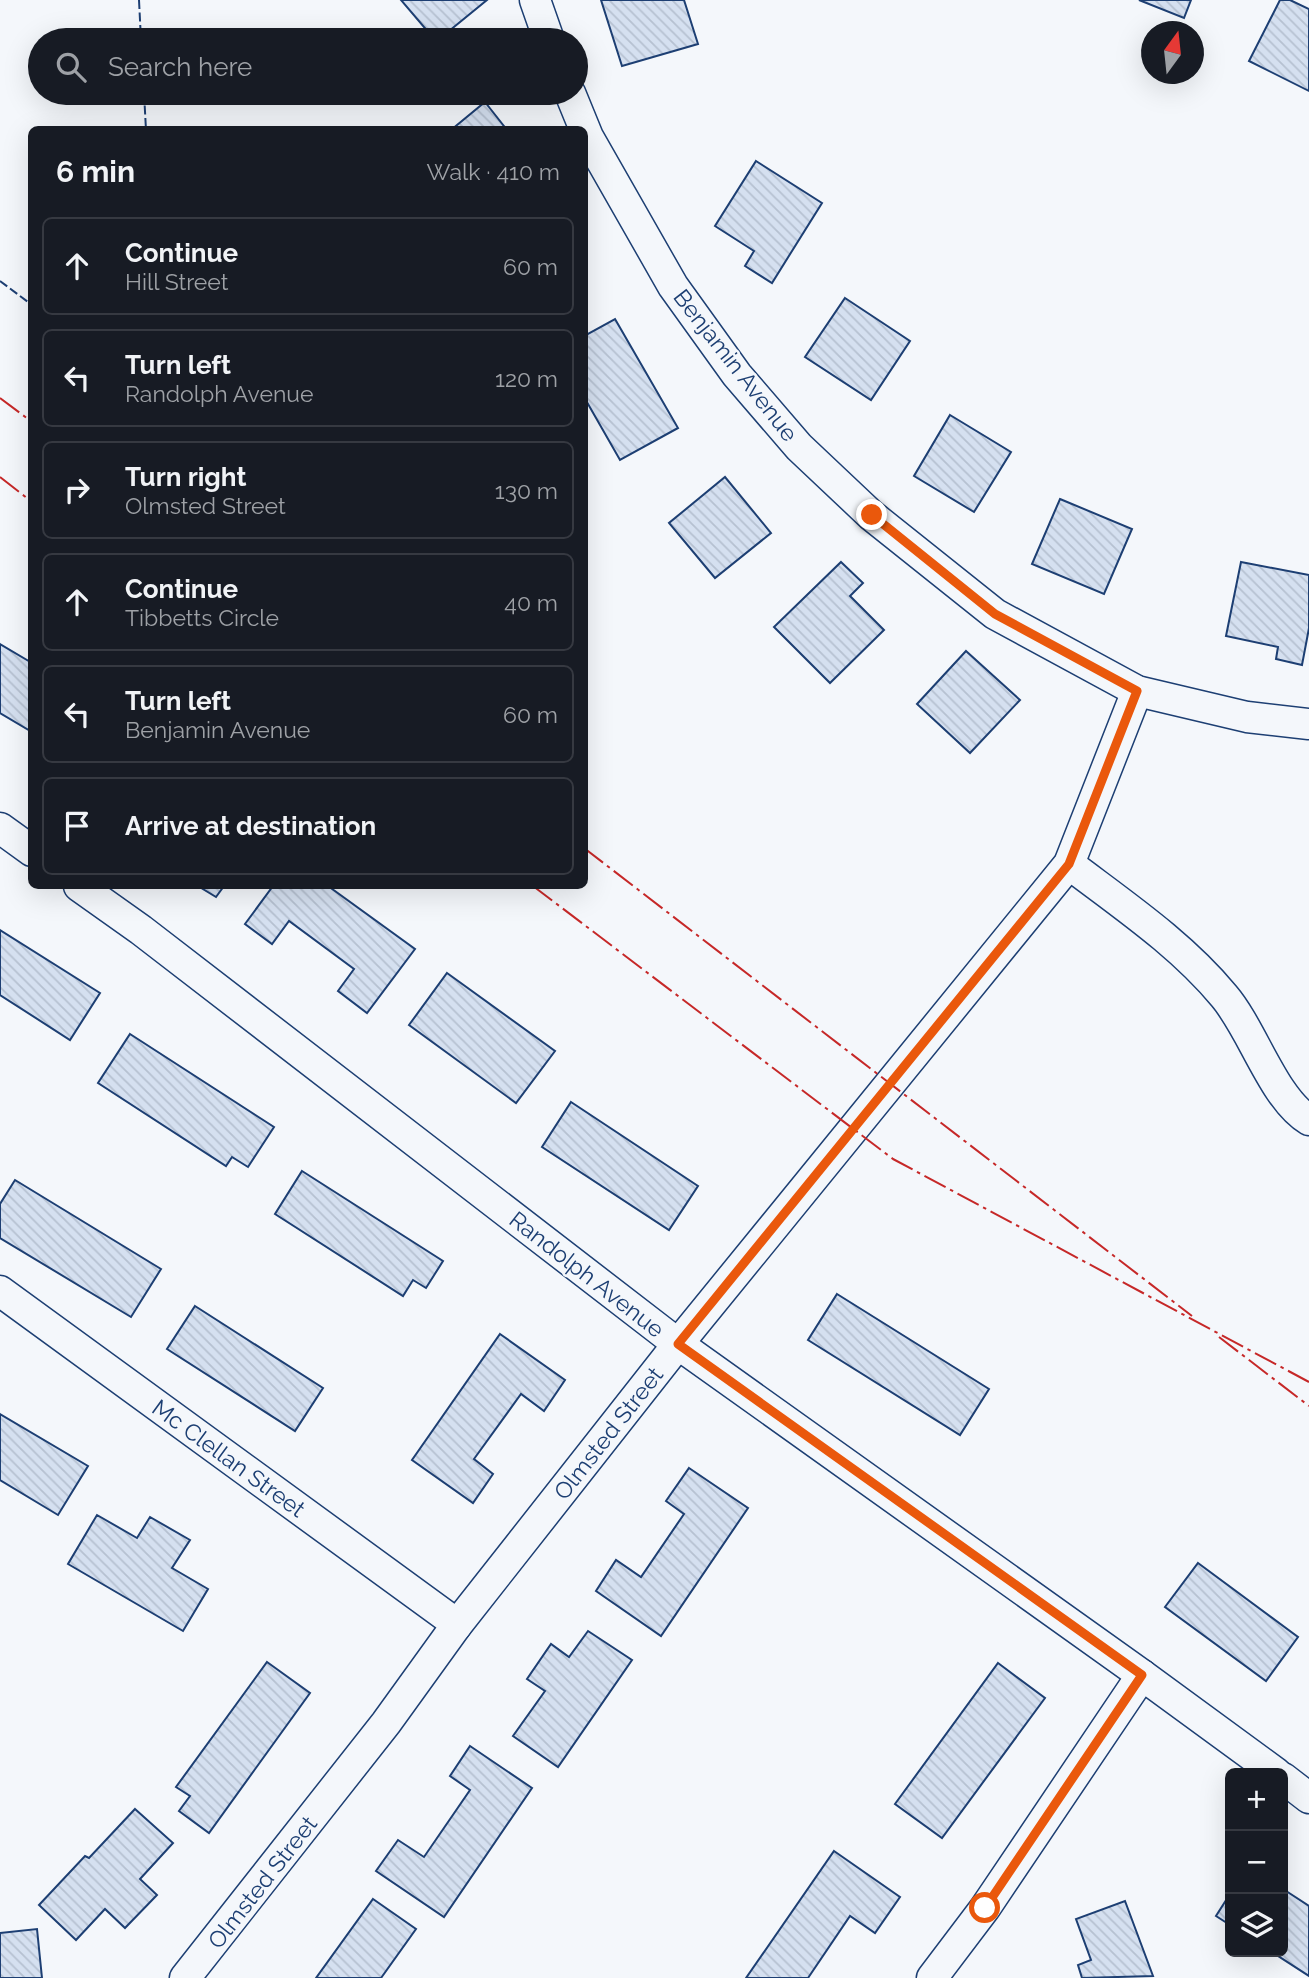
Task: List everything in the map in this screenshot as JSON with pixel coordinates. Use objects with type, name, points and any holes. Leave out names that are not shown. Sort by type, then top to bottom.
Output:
[{"type":"street","points":[[535,0],[545,28]]},
{"type":"street","name":"Benjamin Avenue","points":[[575,105],[584,126]]},
{"type":"street","name":"Benjamin Avenue","points":[[588,137],[673,286],[737,374],[799,447],[872,515],[995,614],[1137,691],[1247,717],[1309,724]]},
{"type":"street","name":"Olmsted Street","points":[[185,1978],[386,1723],[456,1626],[678,1344],[1069,864],[1137,691]]},
{"type":"street","points":[[0,828],[28,848]]},
{"type":"street","points":[[1069,864],[1182,950],[1226,998],[1256,1044],[1278,1086],[1302,1116],[1309,1120]]},
{"type":"street","name":"Randolph Avenue","points":[[83,889],[152,939],[678,1344],[1269,1768]]},
{"type":"street","name":"Mc Clellan Street","points":[[0,1291],[456,1626]]},
{"type":"street","points":[[932,1978],[985,1908],[1142,1675]]},
{"type":"street","points":[[1288,1783],[1309,1798]]},
{"type":"building","points":[[401,0],[487,0],[453,28],[425,28]]},
{"type":"building","points":[[601,0],[684,0],[698,44],[622,66]]},
{"type":"building","points":[[1139,0],[1191,0],[1184,18]]},
{"type":"building","points":[[1280,0],[1290,0],[1309,9],[1309,91],[1249,61]]},
{"type":"building","points":[[481,105],[487,105],[504,126],[456,126]]},
{"type":"building","points":[[756,161],[822,203],[772,283],[745,266],[754,251],[715,226]]},
{"type":"building","points":[[845,298],[910,341],[871,400],[805,357]]},
{"type":"building","points":[[615,319],[678,428],[620,460],[588,404],[588,334]]},
{"type":"building","points":[[950,415],[1011,452],[974,512],[914,476]]},
{"type":"building","points":[[725,477],[771,533],[715,578],[669,523]]},
{"type":"building","points":[[1060,499],[1132,529],[1104,594],[1032,564]]},
{"type":"building","points":[[841,562],[863,583],[850,596],[884,630],[830,683],[774,627]]},
{"type":"building","points":[[1241,562],[1309,575],[1309,628],[1302,665],[1276,659],[1278,647],[1226,636]]},
{"type":"building","points":[[0,644],[28,661],[28,730],[0,713]]},
{"type":"building","points":[[966,651],[1020,700],[970,753],[917,704]]},
{"type":"building","points":[[203,889],[222,889],[216,897]]},
{"type":"building","points":[[271,889],[332,889],[415,949],[367,1013],[338,991],[354,969],[289,921],[272,944],[245,924]]},
{"type":"building","points":[[0,930],[100,993],[70,1040],[0,995]]},
{"type":"building","points":[[447,973],[555,1051],[516,1103],[409,1025]]},
{"type":"building","points":[[130,1034],[274,1127],[248,1167],[232,1157],[226,1166],[98,1083]]},
{"type":"building","points":[[571,1102],[698,1186],[669,1230],[542,1147]]},
{"type":"building","points":[[302,1171],[443,1261],[426,1288],[413,1280],[403,1296],[275,1214]]},
{"type":"building","points":[[15,1180],[161,1269],[131,1317],[0,1238],[0,1204]]},
{"type":"building","points":[[837,1294],[989,1389],[960,1435],[808,1340]]},
{"type":"building","points":[[195,1306],[323,1388],[295,1431],[167,1349]]},
{"type":"building","points":[[500,1334],[565,1380],[544,1411],[521,1394],[474,1459],[493,1474],[473,1503],[412,1460]]},
{"type":"building","points":[[0,1414],[88,1466],[58,1515],[0,1480]]},
{"type":"building","points":[[689,1468],[748,1508],[661,1636],[596,1591],[616,1560],[641,1577],[684,1514],[666,1501]]},
{"type":"building","points":[[97,1515],[137,1538],[150,1517],[190,1540],[172,1568],[208,1589],[183,1631],[68,1564]]},
{"type":"building","points":[[1198,1563],[1298,1637],[1266,1681],[1165,1607]]},
{"type":"building","points":[[588,1631],[632,1660],[558,1767],[513,1736],[545,1691],[527,1679],[551,1644],[569,1657]]},
{"type":"building","points":[[267,1662],[310,1693],[209,1833],[179,1811],[190,1796],[176,1787]]},
{"type":"building","points":[[998,1663],[1045,1698],[942,1838],[895,1804]]},
{"type":"building","points":[[470,1746],[532,1788],[444,1917],[376,1871],[398,1840],[424,1857],[470,1790],[450,1776]]},
{"type":"building","points":[[135,1809],[173,1843],[140,1879],[157,1895],[125,1928],[105,1909],[76,1940],[39,1905],[85,1856],[89,1858]]},
{"type":"building","points":[[834,1851],[900,1897],[875,1933],[850,1916],[808,1978],[746,1978]]},
{"type":"building","points":[[1288,1892],[1309,1906],[1309,1976],[1280,1957],[1288,1957]]},
{"type":"building","points":[[373,1899],[416,1929],[381,1978],[316,1978]]},
{"type":"building","points":[[1125,1901],[1153,1976],[1082,1978],[1078,1965],[1091,1960],[1076,1919]]},
{"type":"building","points":[[1225,1902],[1225,1922],[1216,1916]]},
{"type":"building","points":[[37,1929],[42,1978],[0,1978],[0,1933]]},
{"type":"fence","points":[[139,0],[140,28]]},
{"type":"fence","points":[[145,105],[146,126]]},
{"type":"fence","points":[[0,281],[28,302]]},
{"type":"power","points":[[0,398],[28,419]]},
{"type":"power","points":[[0,477],[28,499]]},
{"type":"power","points":[[588,851],[1192,1316]]},
{"type":"power","points":[[537,889],[893,1159],[1309,1382]]},
{"type":"power","points":[[1219,1337],[1309,1406]]},
{"type":"route","points":[[872,515],[995,614],[1137,691],[1069,864],[678,1344],[1142,1675],[985,1908]]}]
